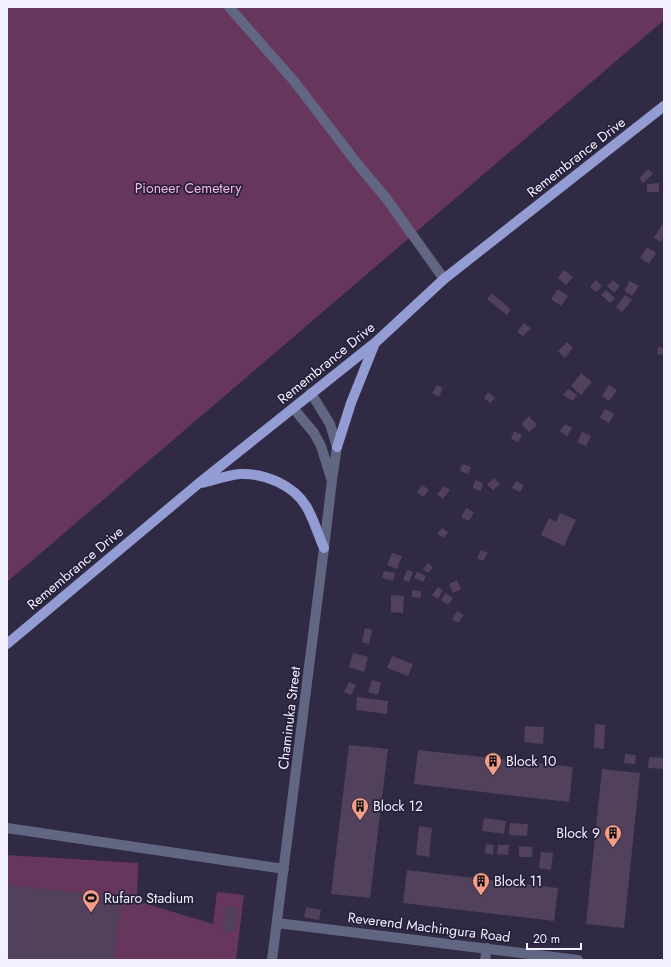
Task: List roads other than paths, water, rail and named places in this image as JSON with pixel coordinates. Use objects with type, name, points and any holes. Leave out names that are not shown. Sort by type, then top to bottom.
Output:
[{"type":"main road","name":"Remembrance Drive","points":[[7,644],[198,484],[376,342],[444,279],[664,106]]},
{"type":"main road","points":[[337,447],[350,403],[376,342]]},
{"type":"main road","points":[[198,484],[240,474],[258,475],[280,482],[297,494],[306,506],[324,548]]},
{"type":"street","points":[[229,7],[294,81],[356,162],[386,198],[444,279]]},
{"type":"street","points":[[311,393],[330,424],[337,447]]},
{"type":"street","points":[[294,408],[314,433],[321,446],[332,480]]},
{"type":"street","name":"Chaminuka Street","points":[[272,960],[337,447]]},
{"type":"street","points":[[7,828],[284,869]]},
{"type":"street","name":"Reverend Machingura Road","points":[[277,923],[578,960]]},
{"type":"street","points":[[485,960],[486,948]]},
{"type":"place","name":"Block 10","points":[[493,776]]},
{"type":"place","name":"Block 12","points":[[360,821]]},
{"type":"place","name":"Block 9","points":[[613,848]]},
{"type":"place","name":"Block 11","points":[[481,896]]},
{"type":"place","name":"Rufaro Stadium","points":[[91,913]]},
{"type":"park label","name":"Pioneer Cemetery","points":[[188,188]]}]
